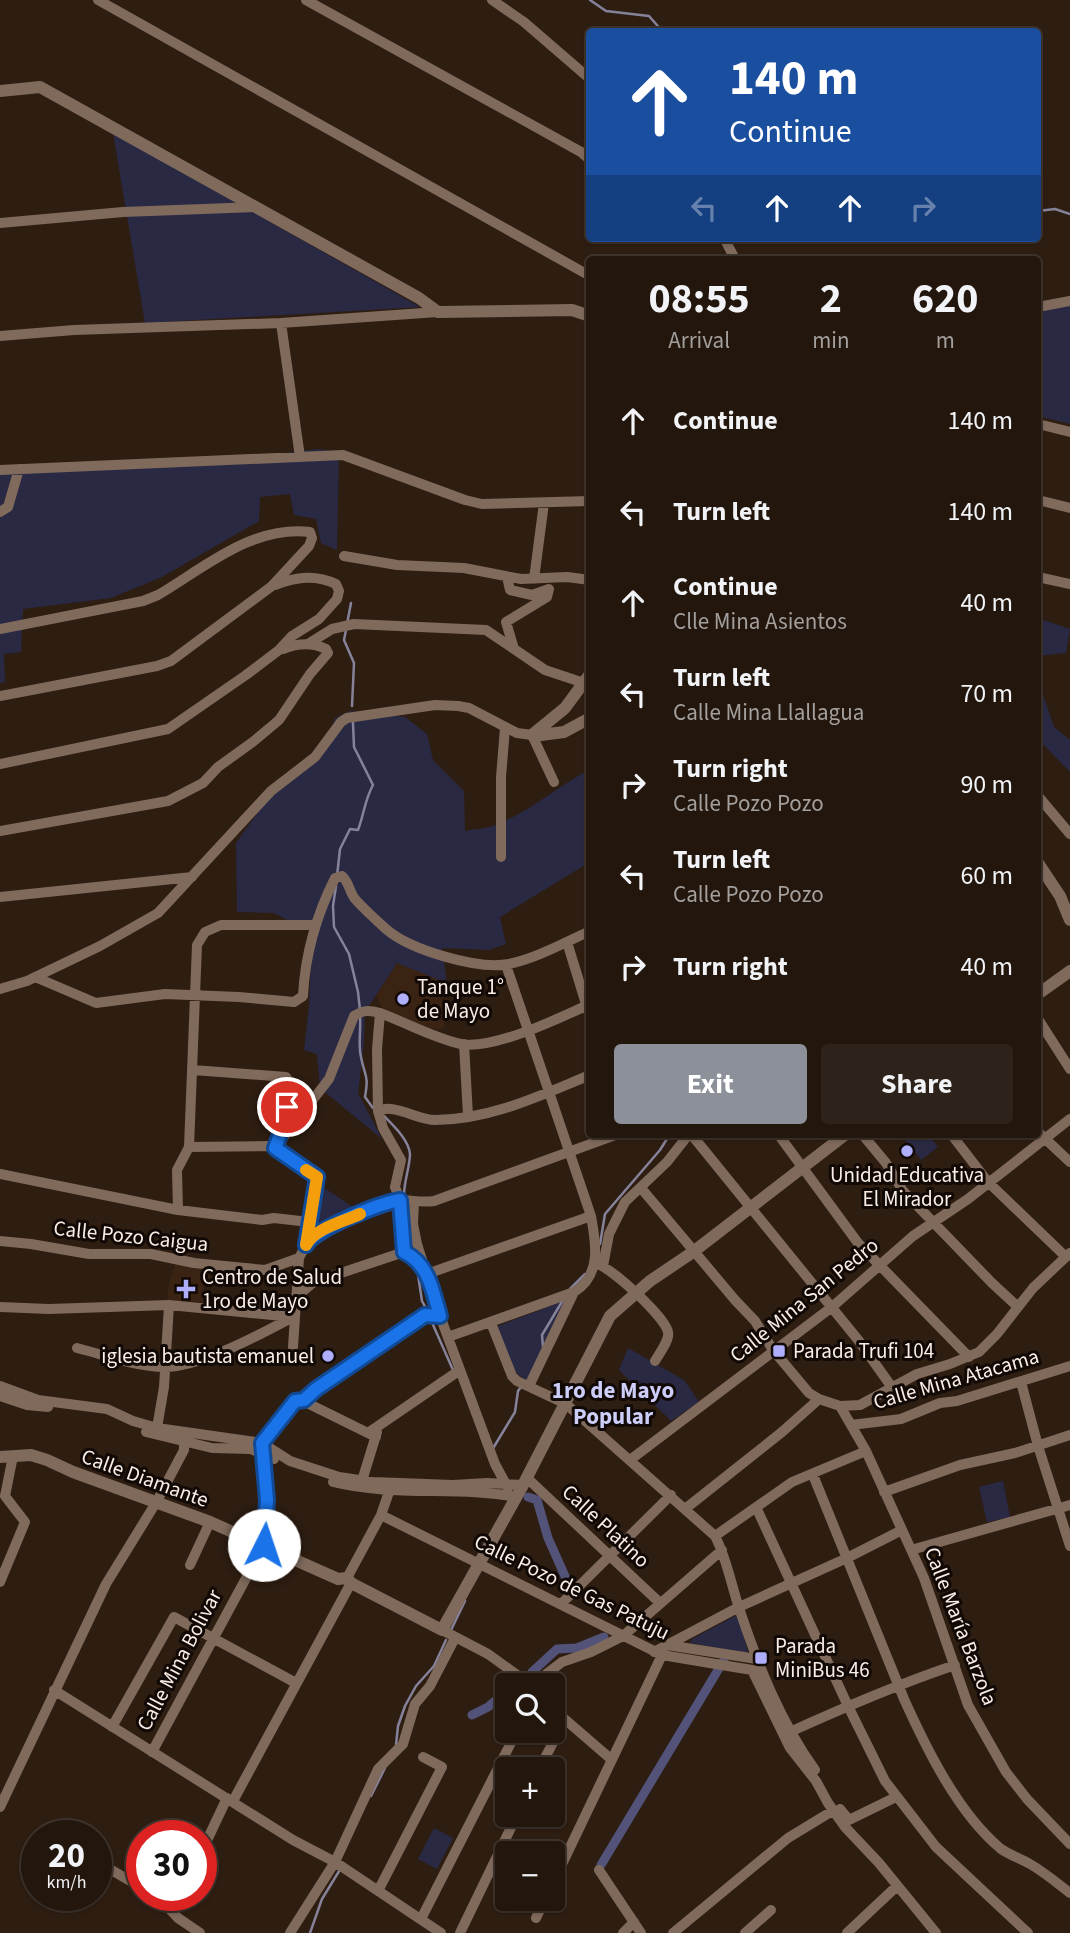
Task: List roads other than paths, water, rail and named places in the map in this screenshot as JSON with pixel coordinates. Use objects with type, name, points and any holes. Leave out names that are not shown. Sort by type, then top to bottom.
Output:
[{"type":"street","points":[[98,0],[586,274]]},
{"type":"street","points":[[306,0],[586,156]]},
{"type":"street","points":[[492,0],[524,22],[586,76]]},
{"type":"street","points":[[0,91],[40,87],[419,298],[438,312]]},
{"type":"street","points":[[0,222],[123,212],[257,207]]},
{"type":"street","points":[[1041,306],[1070,301]]},
{"type":"street","points":[[0,336],[74,330],[281,323],[438,312],[572,310],[586,315]]},
{"type":"street","points":[[281,323],[300,457]]},
{"type":"street","points":[[1041,425],[1070,432]]},
{"type":"street","points":[[0,470],[343,455],[482,504],[586,501]]},
{"type":"street","points":[[0,512],[8,507],[19,469]]},
{"type":"street","points":[[1041,501],[1070,508]]},
{"type":"street","points":[[534,579],[544,503]]},
{"type":"street","points":[[0,629],[143,601],[258,537],[301,531],[310,532],[312,538],[309,546],[272,586],[171,661],[158,666],[0,695]]},
{"type":"street","points":[[344,556],[397,565],[464,568],[507,577],[586,580]]},
{"type":"street","points":[[0,764],[168,729],[279,650],[292,636],[325,613],[337,599],[339,591],[336,584],[302,577],[272,586]]},
{"type":"street","points":[[507,577],[510,590],[532,595],[549,589],[547,597],[506,622],[514,649]]},
{"type":"street","points":[[1041,579],[1070,584]]},
{"type":"street","points":[[307,644],[332,629],[354,624],[486,630],[545,670],[586,678]]},
{"type":"street","points":[[0,831],[168,801],[194,789],[279,720],[310,674],[328,653],[327,649],[307,644],[295,644],[279,650]]},
{"type":"street","points":[[532,736],[565,708],[586,679]]},
{"type":"street","points":[[0,989],[35,976],[152,918],[271,791],[315,757],[341,722],[347,718],[376,716],[435,705],[458,706],[469,708],[505,728],[532,736],[564,732],[586,720]]},
{"type":"street","points":[[501,857],[500,777],[505,728]]},
{"type":"street","points":[[532,736],[554,782]]},
{"type":"street","points":[[1041,800],[1070,834]]},
{"type":"street","points":[[1041,868],[1060,896],[1070,920]]},
{"type":"street","points":[[35,976],[96,1003],[165,993],[294,1002],[303,996],[304,977],[322,904],[335,878],[342,876],[347,880],[354,897],[403,942],[418,949],[472,962],[506,965],[586,933]]},
{"type":"street","points":[[0,897],[193,877]]},
{"type":"street","points":[[178,1210],[177,1170],[189,1147],[197,946],[205,932],[221,925],[316,925]]},
{"type":"street","points":[[567,942],[586,999]]},
{"type":"street","points":[[506,965],[591,1216],[599,1265],[642,1298],[669,1333],[654,1361]]},
{"type":"street","points":[[1041,992],[1070,971]]},
{"type":"street","points":[[275,1148],[330,1079],[354,1016],[361,1012],[380,1013],[464,1044],[481,1044],[529,1030],[586,1006]]},
{"type":"street","points":[[380,1013],[377,1049],[378,1111],[383,1128],[401,1160],[395,1187],[400,1200],[404,1252]]},
{"type":"street","points":[[1041,1024],[1070,1069]]},
{"type":"street","points":[[464,1044],[468,1116]]},
{"type":"street","points":[[193,1070],[286,1077],[291,1085],[282,1129],[275,1148]]},
{"type":"street","points":[[378,1111],[390,1108],[430,1120],[468,1116],[514,1105],[586,1077]]},
{"type":"street","name":"Calle Mina San Pedro","points":[[1041,1134],[1070,1119]]},
{"type":"street","points":[[1041,1136],[1070,1162]]},
{"type":"street","points":[[292,1347],[299,1258],[309,1239],[380,1205],[400,1200],[434,1201],[607,1138]]},
{"type":"street","points":[[448,1337],[574,1292],[588,1281],[599,1265],[614,1219],[625,1202],[687,1138]]},
{"type":"street","points":[[693,1138],[859,1340],[891,1386]]},
{"type":"street","points":[[781,1138],[879,1266],[969,1357]]},
{"type":"street","points":[[442,1630],[522,1487],[610,1316],[635,1293],[693,1252],[841,1138]]},
{"type":"street","points":[[865,1138],[886,1163],[903,1191],[1017,1306]]},
{"type":"street","points":[[641,1188],[693,1252],[755,1321],[773,1350],[809,1393],[840,1406],[860,1405],[916,1374],[979,1352],[992,1340],[1017,1306],[1066,1259],[988,1182],[954,1138]]},
{"type":"street","name":"Calle Mina San Pedro","points":[[630,1460],[832,1307],[914,1236],[968,1199],[1037,1138]]},
{"type":"street","points":[[189,1147],[264,1145],[275,1148],[317,1177],[306,1245]]},
{"type":"street","points":[[0,1174],[178,1210],[262,1220],[274,1218],[309,1222]]},
{"type":"street","points":[[361,1484],[505,1484],[440,1316],[412,1224],[414,1202]]},
{"type":"street","points":[[428,1274],[591,1216]]},
{"type":"street","name":"Calle Pozo Caigua","points":[[0,1241],[89,1254],[151,1254],[194,1263],[265,1270],[299,1258]]},
{"type":"street","points":[[296,1297],[314,1282],[404,1252],[412,1256],[428,1274]]},
{"type":"street","points":[[529,1387],[574,1292]]},
{"type":"street","points":[[0,1307],[49,1309],[169,1305],[293,1317]]},
{"type":"street","points":[[157,1428],[162,1409],[169,1305]]},
{"type":"street","points":[[304,1400],[316,1389],[425,1315],[440,1316]]},
{"type":"street","points":[[77,1348],[139,1364],[165,1368],[186,1365],[293,1317]]},
{"type":"street","points":[[491,1323],[512,1376],[566,1404],[715,1536],[722,1550],[757,1659],[795,1755],[816,1781],[845,1827],[879,1863],[936,1933]]},
{"type":"street","name":"Calle Mina Atacama","points":[[852,1424],[901,1419],[940,1403],[957,1401],[1070,1366]]},
{"type":"street","points":[[361,1484],[372,1435],[380,1425],[460,1370]]},
{"type":"street","points":[[1021,1382],[1070,1546]]},
{"type":"street","points":[[0,1386],[38,1399],[107,1409],[157,1428],[263,1448],[304,1467],[361,1484],[448,1493],[522,1487]]},
{"type":"street","points":[[0,1396],[27,1405],[105,1415],[128,1426],[184,1443],[224,1450],[263,1448]]},
{"type":"street","points":[[685,1509],[819,1399]]},
{"type":"street","points":[[263,1448],[295,1401],[304,1400],[372,1435]]},
{"type":"street","name":"Calle María Barzola","points":[[840,1406],[866,1451],[911,1550],[938,1616],[968,1705],[995,1755],[1027,1799],[1070,1844]]},
{"type":"street","points":[[884,1492],[960,1465],[1038,1446],[1070,1435]]},
{"type":"street","points":[[0,1807],[106,1584],[157,1501],[184,1450],[184,1443]]},
{"type":"street","name":"Calle Mina Bolivar","points":[[152,1752],[264,1545],[267,1500],[263,1448]]},
{"type":"street","points":[[715,1536],[792,1482],[866,1451]]},
{"type":"street","name":"Calle Diamante","points":[[6,1457],[31,1455],[211,1522],[338,1579],[349,1581],[488,1654],[514,1673]]},
{"type":"street","points":[[0,1582],[25,1522],[5,1496],[6,1457]]},
{"type":"street","points":[[813,1475],[917,1727],[957,1799],[1001,1849],[1033,1866],[1070,1892]]},
{"type":"street","name":"Calle Platino","points":[[505,1484],[522,1487],[610,1556],[660,1603]]},
{"type":"street","points":[[217,1824],[296,1684],[381,1515],[390,1489]]},
{"type":"street","points":[[561,1604],[671,1495]]},
{"type":"street","points":[[911,1550],[1070,1505]]},
{"type":"street","points":[[756,1507],[848,1706],[896,1797],[936,1847],[1028,1933]]},
{"type":"street","name":"Calle Pozo de Gas Patuju","points":[[381,1515],[623,1636],[661,1651],[749,1668],[789,1735]]},
{"type":"street","points":[[190,1565],[211,1522]]},
{"type":"street","points":[[565,1858],[661,1651],[739,1607],[902,1530]]},
{"type":"street","points":[[547,1673],[562,1662],[591,1652],[623,1636],[722,1550]]},
{"type":"street","points":[[112,1727],[174,1617],[296,1684]]},
{"type":"street","points":[[290,1933],[335,1861],[378,1769],[402,1744],[415,1704],[430,1686],[455,1638]]},
{"type":"street","points":[[661,1651],[757,1659]]},
{"type":"street","points":[[789,1735],[898,1684],[955,1665]]},
{"type":"street","points":[[54,1690],[293,1840],[335,1861],[441,1933]]},
{"type":"street","points":[[565,1720],[612,1760]]},
{"type":"street","points":[[789,1735],[849,1819],[896,1797]]},
{"type":"street","points":[[421,1919],[511,1743]]},
{"type":"street","points":[[378,1891],[442,1767],[423,1757]]},
{"type":"street","points":[[673,1933],[788,1838],[834,1810]]},
{"type":"street","points":[[460,1933],[510,1827]]},
{"type":"street","points":[[599,1870],[641,1933]]},
{"type":"street","points":[[847,1933],[897,1886]]},
{"type":"street","points":[[745,1933],[771,1910]]},
{"type":"street","points":[[172,1911],[200,1933]]},
{"type":"street","points":[[536,1919],[540,1911]]},
{"type":"street","points":[[623,1933],[634,1923]]},
{"type":"waterway","points":[[590,0],[606,11],[649,16],[660,28]]},
{"type":"waterway","points":[[1041,211],[1055,209],[1070,214]]},
{"type":"waterway","points":[[347,624],[351,603]]},
{"type":"waterway","points":[[346,630],[344,640],[354,663],[352,706]]},
{"type":"waterway","points":[[337,876],[340,849],[350,829],[358,830],[373,785],[354,747],[353,723]]},
{"type":"waterway","points":[[336,886],[334,927],[349,954],[360,1010]]},
{"type":"waterway","points":[[360,1017],[360,1052],[367,1080],[365,1097],[373,1108]]},
{"type":"waterway","points":[[384,1116],[400,1133],[409,1149],[404,1195]]},
{"type":"waterway","points":[[600,1244],[605,1214],[668,1138]]},
{"type":"waterway","points":[[407,1235],[411,1252]]},
{"type":"waterway","points":[[417,1268],[422,1301],[428,1312]]},
{"type":"waterway","points":[[570,1289],[585,1274]]},
{"type":"waterway","points":[[543,1347],[542,1335],[563,1300]]},
{"type":"waterway","points":[[430,1318],[453,1370]]},
{"type":"waterway","points":[[492,1450],[515,1412],[521,1387]]},
{"type":"waterway","points":[[528,1497],[537,1500],[548,1538],[572,1587]]},
{"type":"waterway","points":[[451,1630],[465,1601]]},
{"type":"waterway","points":[[532,1672],[557,1649],[577,1648],[604,1637]]},
{"type":"waterway","points":[[396,1745],[398,1726],[405,1706],[416,1686],[434,1666],[446,1640]]},
{"type":"waterway","points":[[601,1865],[724,1660]]},
{"type":"waterway","points":[[472,1715],[495,1701]]},
{"type":"waterway","points":[[371,1796],[385,1768]]},
{"type":"waterway","points":[[310,1933],[322,1899],[341,1868]]},
{"type":"place","name":"Tanque 1° de Mayo","points":[[403,999]]},
{"type":"place","name":"Unidad Educativa El Mirador","points":[[907,1151]]},
{"type":"place","name":"Centro de Salud 1ro de Mayo","points":[[186,1289]]},
{"type":"place","name":"Parada Trufi 104","points":[[779,1351]]},
{"type":"place","name":"iglesia bautista emanuel","points":[[328,1356]]},
{"type":"place","name":"Parada MiniBus 46","points":[[761,1658]]},
{"type":"district","name":"1ro de Mayo Popular","points":[[613,1403]]}]
